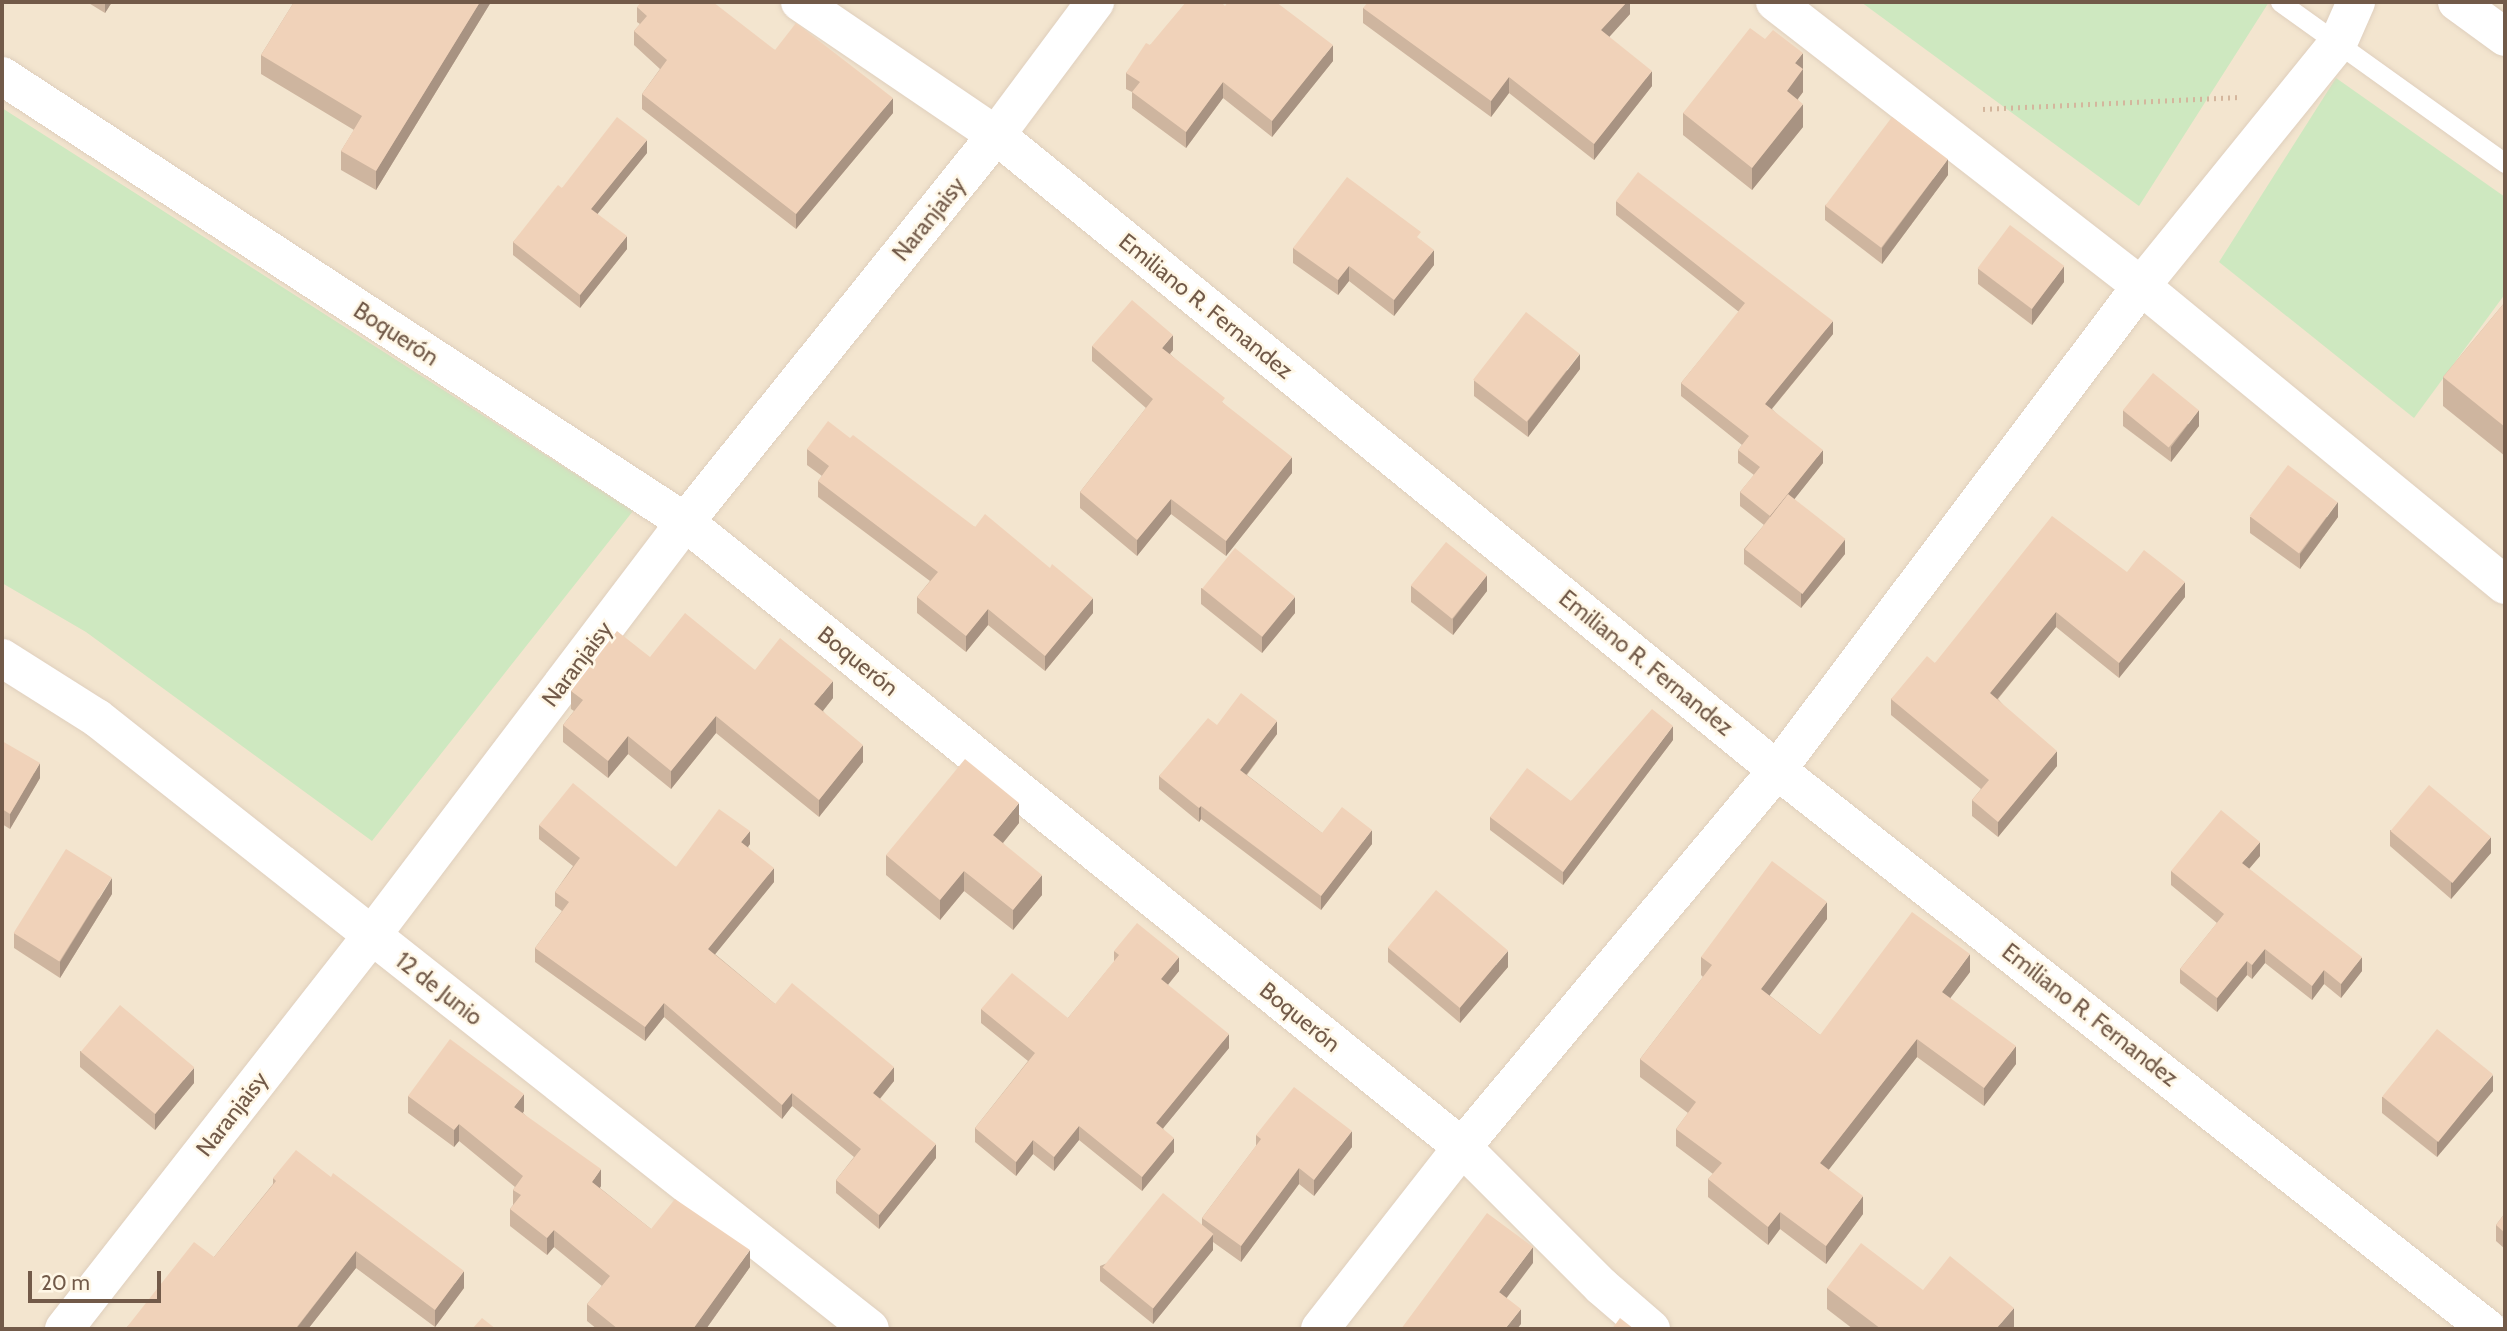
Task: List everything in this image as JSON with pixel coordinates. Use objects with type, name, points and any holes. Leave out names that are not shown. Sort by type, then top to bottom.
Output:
[{"type":"street","name":"Emiliano R. Fernandez","points":[[800,2],[996,135],[1777,770],[2488,1329]]},
{"type":"street","name":"Naranjaisy","points":[[64,1329],[372,935],[684,522],[996,135],[1095,2]]},
{"type":"street","points":[[1775,2],[2141,286],[2505,585]]},
{"type":"street","points":[[1320,1329],[1462,1147],[1777,770],[2141,286],[2338,43],[2356,2]]},
{"type":"street","points":[[2457,2],[2505,37]]},
{"type":"street","name":"Boquerón","points":[[2,76],[684,522],[1462,1147],[1601,1286],[1651,1329]]},
{"type":"street","name":"12 de Junio","points":[[2,658],[97,718],[870,1329]]},
{"type":"lane","points":[[2280,2],[2505,163]]},
{"type":"path","points":[[1918,112],[2294,94]]},
{"type":"shaded area","points":[[2,2],[2505,2],[2505,1329],[2,1329]]},
{"type":"green space","points":[[1861,2],[2269,2],[2139,206]]},
{"type":"green space","points":[[2336,78],[2505,197],[2505,294],[2414,418],[2219,262]]},
{"type":"green space","points":[[2,108],[633,511],[372,841],[86,632],[2,583]]},
{"type":"building","points":[[294,2],[480,2],[376,171],[341,151],[362,116],[261,55]]},
{"type":"building","points":[[641,2],[713,2],[775,50],[796,23],[893,98],[796,214],[642,94],[667,60],[634,31],[647,16],[637,7]]},
{"type":"building","points":[[1186,2],[1221,2],[1225,6],[1228,2],[1276,2],[1333,45],[1272,121],[1223,82],[1186,132],[1132,92],[1140,82],[1126,73],[1146,43],[1150,45]]},
{"type":"building","points":[[1368,2],[1627,2],[1601,30],[1652,71],[1594,144],[1509,77],[1491,101],[1363,8]]},
{"type":"building","points":[[1750,28],[1765,39],[1773,30],[1803,53],[1795,63],[1803,69],[1787,91],[1803,104],[1752,168],[1683,113]]},
{"type":"building","points":[[617,117],[647,140],[591,209],[627,236],[580,295],[513,242],[558,185],[562,188]]},
{"type":"building","points":[[1892,117],[1948,159],[1881,248],[1825,206]]},
{"type":"building","points":[[1638,172],[1833,321],[1765,404],[1823,450],[1770,516],[1740,492],[1760,467],[1738,450],[1749,436],[1681,383],[1745,303],[1616,201]]},
{"type":"building","points":[[1347,177],[1421,232],[1417,237],[1434,250],[1394,300],[1349,266],[1338,280],[1293,248]]},
{"type":"building","points":[[2010,225],[2064,266],[2032,309],[1978,268]]},
{"type":"building","points":[[1132,300],[1173,335],[1162,348],[1225,398],[1222,402],[1292,457],[1226,541],[1171,499],[1137,540],[1080,492],[1153,399],[1092,346]]},
{"type":"building","points":[[2505,302],[2505,427],[2443,377]]},
{"type":"building","points":[[1526,312],[1580,354],[1527,422],[1473,380]]},
{"type":"building","points":[[2153,373],[2199,410],[2169,447],[2123,410]]},
{"type":"building","points":[[828,421],[850,438],[853,435],[975,527],[985,514],[1050,568],[1052,564],[1093,598],[1045,656],[988,609],[966,636],[917,597],[938,572],[818,481],[829,466],[807,449]]},
{"type":"building","points":[[2288,465],[2338,502],[2299,553],[2249,516]]},
{"type":"building","points":[[1788,494],[1846,539],[1802,594],[1745,549]]},
{"type":"building","points":[[2052,516],[2127,572],[2144,550],[2185,582],[2119,663],[2056,612],[1990,693],[2057,751],[1998,822],[1972,800],[1989,780],[1891,699],[1927,656],[1935,663]]},
{"type":"building","points":[[1446,542],[1487,575],[1452,619],[1411,586]]},
{"type":"building","points":[[1235,548],[1295,596],[1262,637],[1202,588]]},
{"type":"building","points":[[685,613],[755,670],[780,638],[833,681],[814,704],[863,745],[819,800],[716,716],[671,771],[628,736],[608,761],[563,725],[583,700],[571,691],[617,631],[650,657]]},
{"type":"building","points":[[1241,693],[1277,721],[1240,770],[1322,833],[1342,807],[1372,830],[1321,896],[1159,776],[1208,718],[1217,725]]},
{"type":"building","points":[[1652,709],[1673,726],[1563,872],[1490,817],[1527,768],[1571,801]]},
{"type":"building","points":[[2,741],[40,763],[10,814],[2,809]]},
{"type":"building","points":[[965,759],[1019,803],[993,835],[1042,875],[1013,910],[964,871],[940,900],[886,855]]},
{"type":"building","points":[[573,783],[676,867],[719,809],[750,831],[741,842],[774,868],[708,949],[775,1004],[792,983],[894,1067],[873,1093],[936,1144],[879,1215],[836,1180],[861,1149],[792,1093],[782,1105],[664,1003],[645,1027],[535,948],[569,902],[555,892],[580,858],[539,825]]},
{"type":"building","points":[[2429,785],[2491,837],[2452,883],[2390,831]]},
{"type":"building","points":[[2221,810],[2260,842],[2242,863],[2362,957],[2341,984],[2324,970],[2312,986],[2265,949],[2252,965],[2247,961],[2217,998],[2180,969],[2224,914],[2171,871]]},
{"type":"building","points":[[66,849],[112,878],[59,962],[14,933]]},
{"type":"building","points":[[1772,861],[1827,902],[1761,989],[1820,1035],[1912,912],[1970,954],[1942,992],[2016,1046],[1984,1088],[1917,1039],[1820,1163],[1863,1196],[1826,1246],[1780,1212],[1768,1227],[1708,1179],[1722,1163],[1676,1129],[1696,1102],[1640,1059],[1712,965],[1701,957]]},
{"type":"building","points":[[1436,890],[1508,950],[1460,1008],[1388,947]]},
{"type":"building","points":[[1137,923],[1179,957],[1161,979],[1229,1034],[1156,1123],[1174,1138],[1142,1177],[1079,1126],[1054,1157],[1033,1140],[1016,1162],[975,1128],[1035,1053],[981,1009],[1012,973],[1068,1018],[1119,955],[1114,951]]},
{"type":"building","points":[[120,1005],[194,1067],[155,1114],[81,1052]]},
{"type":"building","points":[[2437,1029],[2493,1074],[2438,1142],[2382,1097]]},
{"type":"building","points":[[450,1039],[524,1094],[514,1107],[601,1169],[592,1182],[651,1229],[675,1199],[750,1250],[693,1329],[618,1329],[587,1304],[610,1276],[554,1230],[547,1238],[510,1209],[521,1195],[513,1190],[523,1176],[459,1124],[454,1130],[408,1096]]},
{"type":"building","points":[[1294,1087],[1352,1131],[1314,1180],[1299,1168],[1241,1246],[1202,1218],[1261,1139],[1256,1135]]},
{"type":"building","points":[[296,1150],[331,1177],[333,1173],[464,1271],[435,1310],[356,1251],[296,1328],[298,1329],[127,1327],[194,1242],[214,1257],[276,1181],[273,1178]]},
{"type":"building","points":[[1163,1193],[1214,1234],[1153,1309],[1103,1268]]},
{"type":"building","points":[[1487,1213],[1533,1247],[1499,1292],[1521,1309],[1505,1329],[1401,1329]]},
{"type":"building","points":[[2505,1213],[2505,1233],[2496,1225]]},
{"type":"building","points":[[1861,1243],[1923,1290],[1950,1256],[2014,1308],[1996,1329],[1881,1329],[1827,1288]]},
{"type":"building","points":[[482,1318],[496,1329],[472,1329]]},
{"type":"building","points":[[1620,1318],[1634,1329],[1612,1329]]}]
